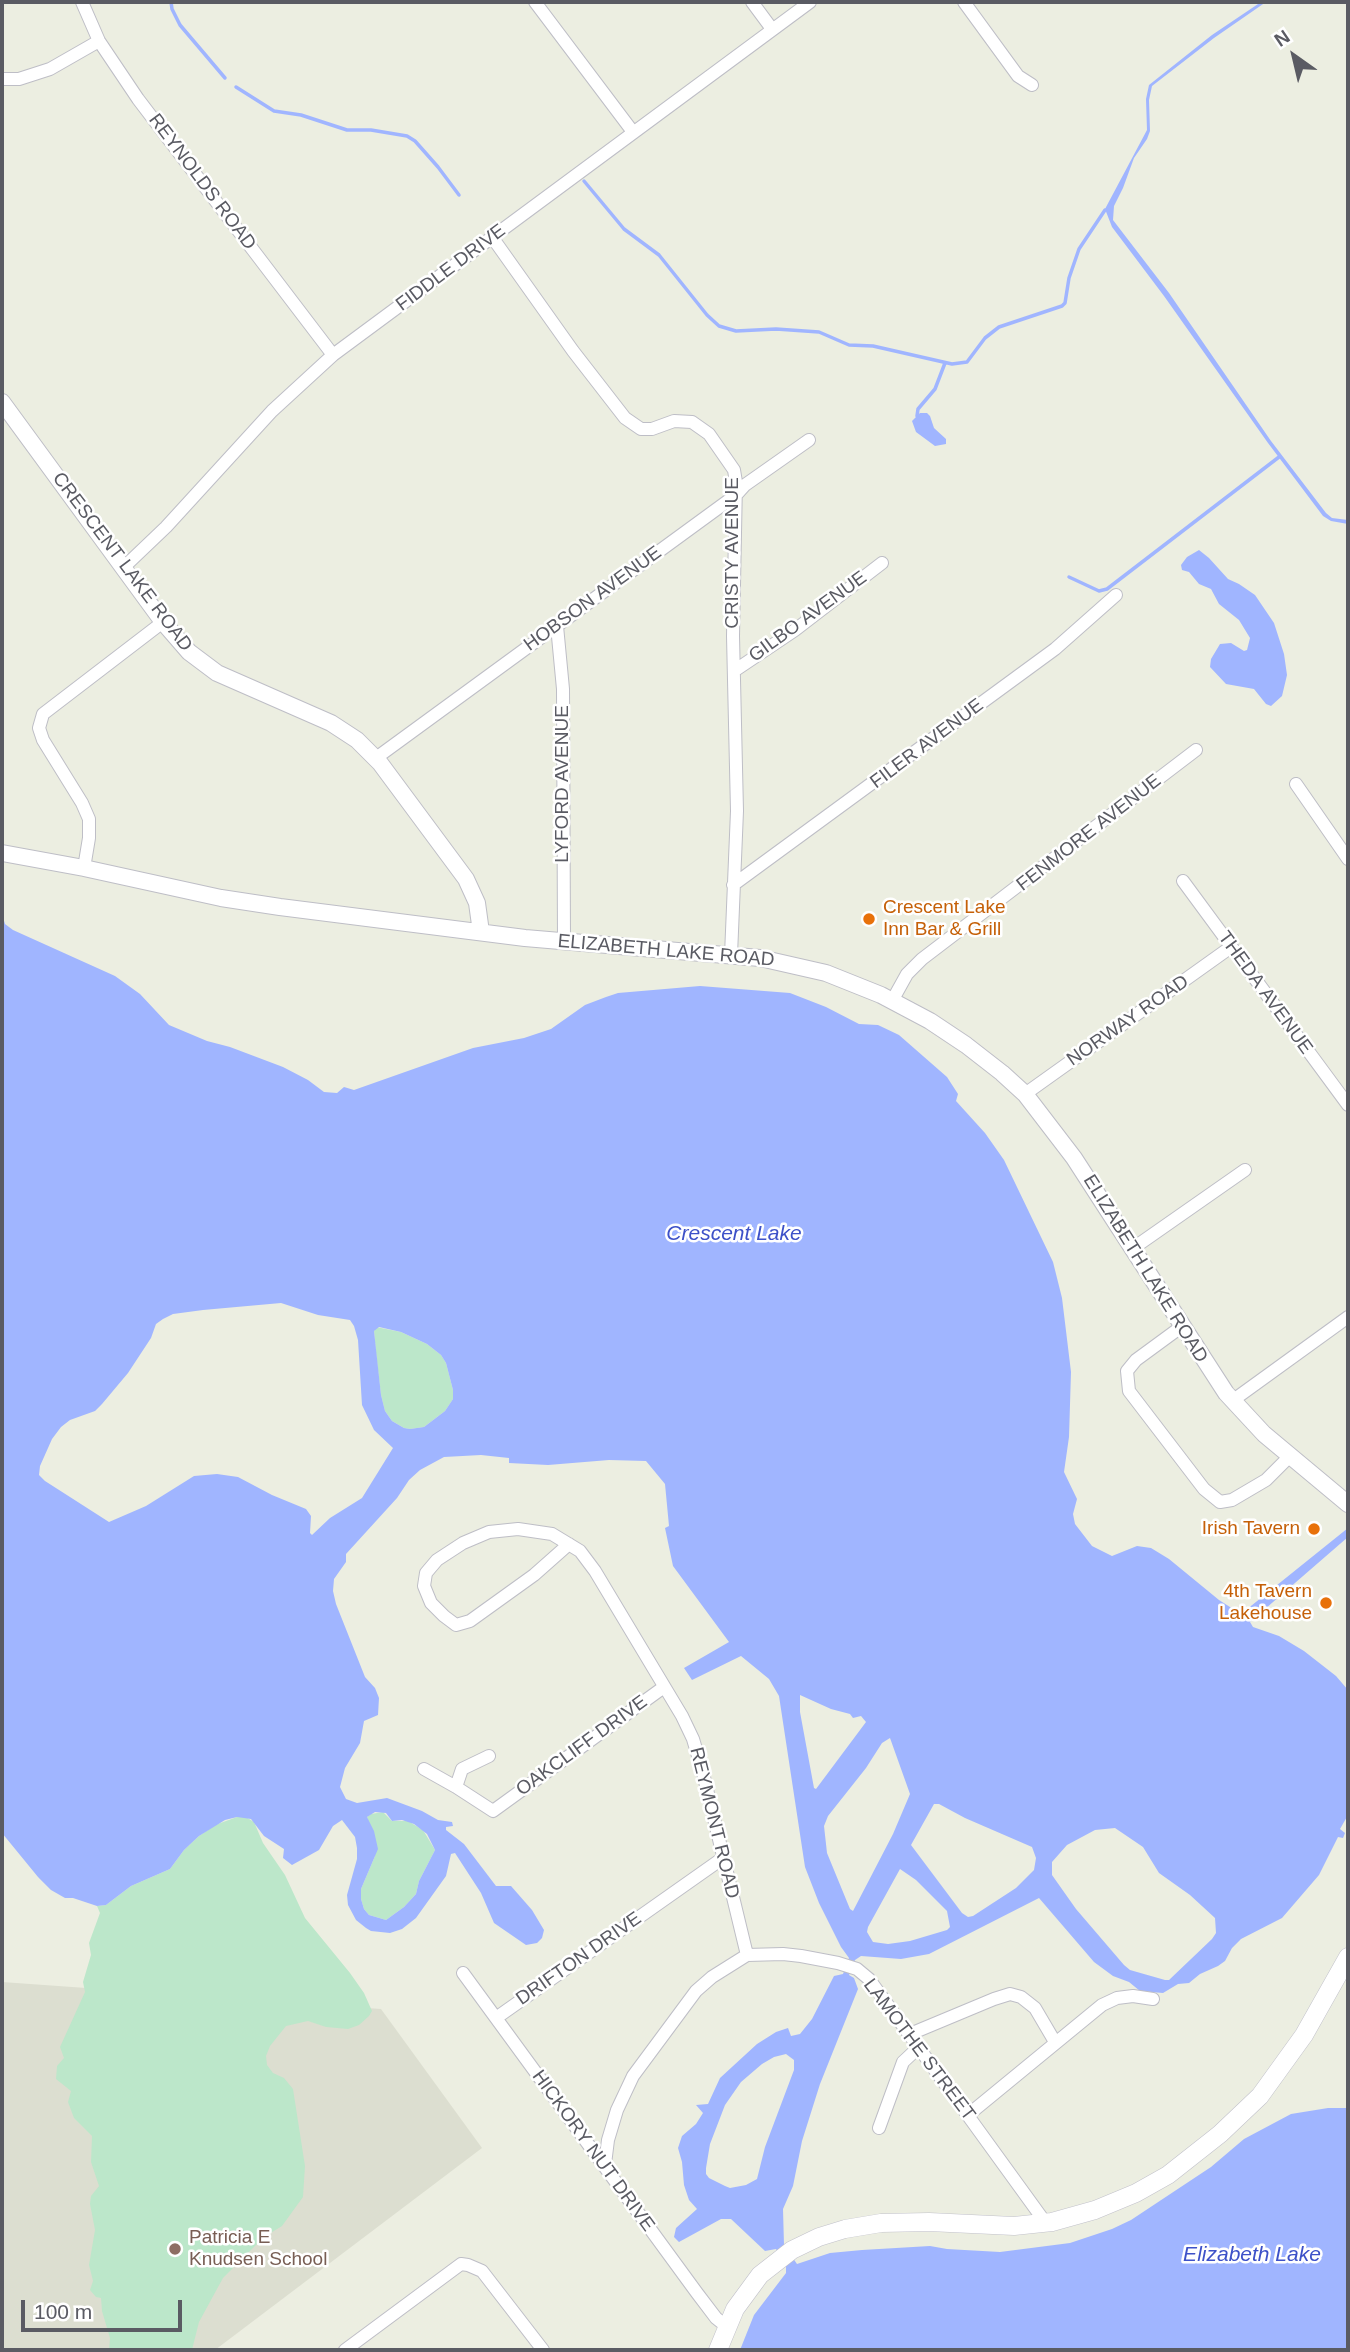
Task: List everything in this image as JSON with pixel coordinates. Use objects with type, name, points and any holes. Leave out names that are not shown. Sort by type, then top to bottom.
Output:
[{"type":"main road","points":[[718,2350],[726,2326],[745,2293],[776,2261],[819,2237],[881,2223],[1014,2226],[1045,2222],[1095,2210],[1136,2193],[1168,2175],[1220,2134],[1260,2096],[1304,2035],[1347,1962]]},
{"type":"street","name":"REYNOLDS ROAD","points":[[82,2],[99,41],[138,99],[333,355]]},
{"type":"street","points":[[535,2],[633,132]]},
{"type":"street","points":[[752,2],[772,29]]},
{"type":"street","name":"FIDDLE DRIVE","points":[[123,568],[166,527],[272,411],[333,355],[810,2]]},
{"type":"street","points":[[964,2],[1018,76],[1032,85]]},
{"type":"street","points":[[2,79],[19,79],[50,69],[99,41]]},
{"type":"street","name":"CRISTY AVENUE","points":[[492,237],[572,351],[625,418],[640,429],[652,429],[674,421],[692,422],[709,434],[733,470],[736,495],[734,671],[737,811],[731,955]]},
{"type":"street","name":"CRESCENT LAKE ROAD","points":[[2,402],[163,622],[189,652],[212,670],[320,718],[347,733],[376,758],[467,880],[477,903],[481,932]]},
{"type":"street","name":"HOBSON AVENUE","points":[[376,758],[809,440]]},
{"type":"street","name":"GILBO AVENUE","points":[[734,671],[795,630],[882,563]]},
{"type":"street","name":"FILER AVENUE","points":[[733,885],[1055,649],[1116,595]]},
{"type":"street","points":[[84,868],[89,819],[43,740],[39,728],[43,713],[163,622]]},
{"type":"street","name":"LYFORD AVENUE","points":[[558,626],[563,689],[564,942]]},
{"type":"street","name":"FENMORE AVENUE","points":[[892,1000],[907,974],[922,959],[1196,750]]},
{"type":"street","points":[[1296,785],[1348,859]]},
{"type":"street","name":"ELIZABETH LAKE ROAD","points":[[2,853],[250,903],[564,942],[760,958],[811,969],[892,1000],[966,1045],[1025,1094],[1063,1143],[1181,1327],[1232,1401],[1258,1429],[1348,1504]]},
{"type":"street","name":"THEDA AVENUE","points":[[1183,881],[1346,1098]]},
{"type":"street","name":"NORWAY ROAD","points":[[1025,1094],[1231,947]]},
{"type":"street","points":[[1132,1249],[1245,1170]]},
{"type":"street","points":[[1232,1401],[1348,1317]]},
{"type":"street","points":[[1181,1327],[1136,1360],[1127,1371],[1129,1391],[1205,1489],[1220,1502],[1232,1500],[1266,1480],[1290,1456]]},
{"type":"street","name":"REYMONT ROAD","points":[[569,1544],[534,1575],[470,1621],[456,1625],[431,1603],[424,1586],[426,1573],[437,1560],[463,1543],[489,1532],[518,1529],[552,1534],[569,1544],[580,1551],[595,1571],[693,1739],[747,1955]]},
{"type":"street","name":"OAKCLIFF DRIVE","points":[[456,1787],[493,1811],[664,1687]]},
{"type":"street","points":[[424,1769],[456,1787],[462,1769],[489,1756]]},
{"type":"street","name":"DRIFTON DRIVE","points":[[496,2018],[723,1857]]},
{"type":"street","points":[[605,2164],[608,2140],[617,2110],[633,2076],[651,2049],[696,1992],[712,1977],[747,1955]]},
{"type":"street","name":"LAMOTHE STREET","points":[[747,1955],[801,1955],[849,1967],[869,1979],[1045,2222]]},
{"type":"street","name":"HICKORY NUT DRIVE","points":[[463,1973],[697,2293],[716,2318],[726,2326]]},
{"type":"street","points":[[910,2034],[1010,1994],[1021,1997],[1035,2008],[1055,2042]]},
{"type":"street","points":[[968,2115],[1102,2005],[1117,1998],[1133,1996],[1153,1999]]},
{"type":"street","points":[[878,2128],[903,2063],[919,2047]]},
{"type":"street","points":[[345,2350],[461,2264],[468,2264],[482,2272],[542,2350]]},
{"type":"shaded area","name":"Patricia E Knudsen School","points":[[2,1982],[381,2009],[482,2148],[215,2350],[2,2350]]},
{"type":"green space","points":[[376,1327],[401,1332],[427,1344],[441,1355],[446,1363],[453,1399],[445,1411],[424,1427],[404,1428],[392,1421],[385,1411],[376,1353]]},
{"type":"green space","points":[[383,1812],[392,1821],[408,1821],[423,1830],[435,1850],[419,1881],[416,1894],[386,1920],[369,1915],[361,1899],[361,1889],[375,1856],[367,1817]]},
{"type":"green space","points":[[237,1817],[246,1817],[254,1822],[263,1843],[285,1875],[305,1918],[350,1973],[372,2011],[359,2025],[348,2029],[326,2027],[308,2021],[286,2026],[270,2046],[266,2056],[267,2065],[293,2089],[305,2166],[303,2197],[282,2226],[264,2237],[223,2278],[199,2322],[192,2350],[109,2350],[110,2338],[101,2298],[96,2297],[90,2290],[93,2281],[89,2265],[95,2230],[90,2204],[91,2196],[99,2186],[91,2162],[92,2136],[74,2118],[68,2102],[71,2091],[56,2079],[57,2066],[64,2058],[60,2047],[85,1992],[83,1982],[91,1955],[89,1943],[100,1913],[97,1906],[106,1905],[131,1886],[170,1869],[199,1836],[215,1825]]},
{"type":"water","points":[[1261,2],[1266,2],[1152,86],[1149,100],[1150,131],[1134,158],[1114,206],[1113,220],[1169,293],[1271,441],[1326,513],[1332,518],[1348,520],[1348,524],[1331,521],[1323,516],[1112,227],[1105,209],[1147,130],[1146,99],[1149,85],[1212,35]]},
{"type":"water","points":[[920,413],[930,416],[934,428],[946,439],[946,444],[935,446],[916,432],[912,421]]},
{"type":"water","points":[[1199,550],[1228,579],[1255,595],[1274,623],[1284,654],[1287,675],[1282,696],[1271,706],[1266,704],[1254,689],[1226,684],[1210,667],[1211,659],[1220,644],[1231,643],[1244,651],[1247,650],[1250,638],[1239,620],[1219,604],[1211,589],[1199,584],[1189,572],[1182,570],[1181,565],[1187,557]]},
{"type":"water","name":"Crescent Lake","points":[[2,914],[5,924],[13,930],[115,976],[140,994],[169,1025],[283,1067],[324,1092],[337,1093],[344,1087],[354,1090],[473,1048],[524,1038],[551,1029],[585,1005],[618,993],[700,986],[790,993],[859,1024],[878,1025],[899,1035],[947,1077],[958,1094],[956,1101],[985,1133],[1004,1160],[1053,1262],[1062,1298],[1071,1372],[1069,1437],[1064,1472],[1077,1499],[1073,1514],[1075,1524],[1092,1546],[1112,1556],[1137,1546],[1151,1548],[1241,1614],[1348,1528],[1348,1537],[1250,1622],[1253,1627],[1279,1636],[1304,1651],[1336,1676],[1348,1690],[1348,1815],[1340,1829],[1345,1833],[1343,1838],[1338,1837],[1319,1875],[1282,1918],[1241,1939],[1218,1966],[1200,1974],[1189,1983],[1178,1984],[1163,1993],[1140,1991],[1094,1962],[1039,1898],[929,1954],[901,1959],[861,1956],[855,1960],[849,1975],[854,1978],[858,1989],[820,2084],[802,2141],[793,2186],[783,2209],[784,2245],[797,2264],[830,2253],[862,2250],[930,2246],[1000,2252],[1070,2243],[1131,2220],[1211,2167],[1244,2139],[1291,2114],[1348,2108],[1348,2350],[740,2350],[754,2315],[786,2273],[786,2267],[776,2249],[765,2251],[731,2219],[721,2219],[679,2242],[674,2237],[676,2228],[697,2209],[689,2200],[684,2185],[678,2148],[682,2136],[696,2124],[703,2113],[696,2105],[708,2104],[720,2078],[757,2044],[776,2032],[788,2028],[791,2036],[800,2034],[812,2019],[834,1976],[843,1974],[849,1958],[819,1903],[805,1867],[779,1696],[769,1679],[741,1656],[692,1680],[684,1668],[729,1642],[673,1566],[665,1528],[669,1526],[665,1484],[646,1461],[609,1460],[548,1465],[509,1463],[509,1458],[481,1455],[444,1457],[420,1470],[409,1480],[397,1498],[346,1554],[346,1562],[334,1579],[336,1604],[365,1677],[375,1688],[379,1698],[378,1715],[364,1721],[360,1743],[345,1768],[340,1787],[346,1799],[357,1803],[387,1798],[438,1820],[452,1822],[453,1826],[446,1827],[446,1830],[464,1844],[496,1886],[511,1886],[532,1910],[544,1930],[537,1943],[526,1945],[494,1923],[481,1893],[455,1853],[451,1854],[446,1876],[416,1918],[402,1929],[390,1933],[366,1928],[356,1920],[348,1905],[347,1895],[357,1859],[357,1848],[355,1837],[342,1820],[333,1826],[319,1850],[292,1865],[283,1858],[284,1849],[264,1836],[251,1819],[237,1817],[225,1820],[199,1836],[170,1869],[131,1886],[106,1905],[97,1906],[65,1898],[51,1890],[2,1833]],"holes":[[[281,1303],[318,1315],[350,1320],[358,1340],[362,1405],[374,1430],[393,1448],[362,1498],[330,1518],[312,1535],[311,1516],[306,1509],[238,1477],[217,1474],[194,1476],[146,1506],[109,1522],[45,1481],[39,1475],[40,1466],[52,1439],[61,1427],[70,1420],[95,1411],[102,1404],[128,1373],[151,1338],[156,1324],[173,1314]],[[379,1327],[401,1332],[427,1344],[441,1355],[446,1363],[453,1399],[445,1411],[424,1427],[404,1428],[392,1421],[385,1411],[374,1331]],[[800,1695],[850,1714],[853,1718],[861,1716],[866,1722],[816,1789],[800,1712]],[[890,1738],[910,1794],[893,1834],[853,1911],[827,1853],[824,1826],[828,1816],[882,1743]],[[934,1804],[1032,1847],[1036,1858],[1034,1870],[1016,1888],[973,1916],[968,1917],[962,1913],[911,1845]],[[375,1812],[386,1813],[392,1821],[402,1820],[414,1824],[427,1834],[435,1850],[419,1881],[416,1894],[386,1920],[369,1915],[361,1899],[361,1889],[378,1849],[367,1817]],[[1115,1828],[1143,1847],[1159,1873],[1190,1895],[1215,1918],[1216,1933],[1169,1980],[1130,1970],[1076,1909],[1052,1875],[1052,1862],[1067,1845],[1095,1830]],[[900,1869],[916,1880],[947,1911],[950,1927],[947,1930],[910,1941],[888,1944],[873,1942],[867,1932],[868,1927]],[[786,2054],[794,2060],[794,2070],[765,2147],[757,2179],[746,2185],[730,2188],[709,2178],[706,2168],[710,2144],[725,2105],[741,2082],[774,2057]]]},
{"type":"waterway","points":[[171,2],[180,25],[225,78]]},
{"type":"waterway","points":[[236,87],[274,111],[301,115],[347,130],[371,130],[407,136],[415,141],[438,167],[459,195]]},
{"type":"waterway","points":[[584,181],[624,229],[659,255],[719,326],[736,331],[776,329],[819,332],[849,345],[873,346],[952,364],[967,362],[985,338],[999,327],[1065,303],[1069,278],[1079,249],[1105,210]]},
{"type":"waterway","points":[[917,416],[918,409],[935,389],[945,363]]},
{"type":"waterway","points":[[1069,577],[1099,591],[1107,589],[1279,457]]},
{"type":"place","name":"Crescent Lake Inn Bar & Grill","points":[[869,919]]},
{"type":"place","name":"Irish Tavern","points":[[1314,1529]]},
{"type":"place","name":"4th Tavern Lakehouse","points":[[1326,1603]]},
{"type":"place","name":"Patricia E Knudsen School","points":[[175,2249]]},
{"type":"water label","name":"Elizabeth Lake","points":[[1252,2255]]}]
